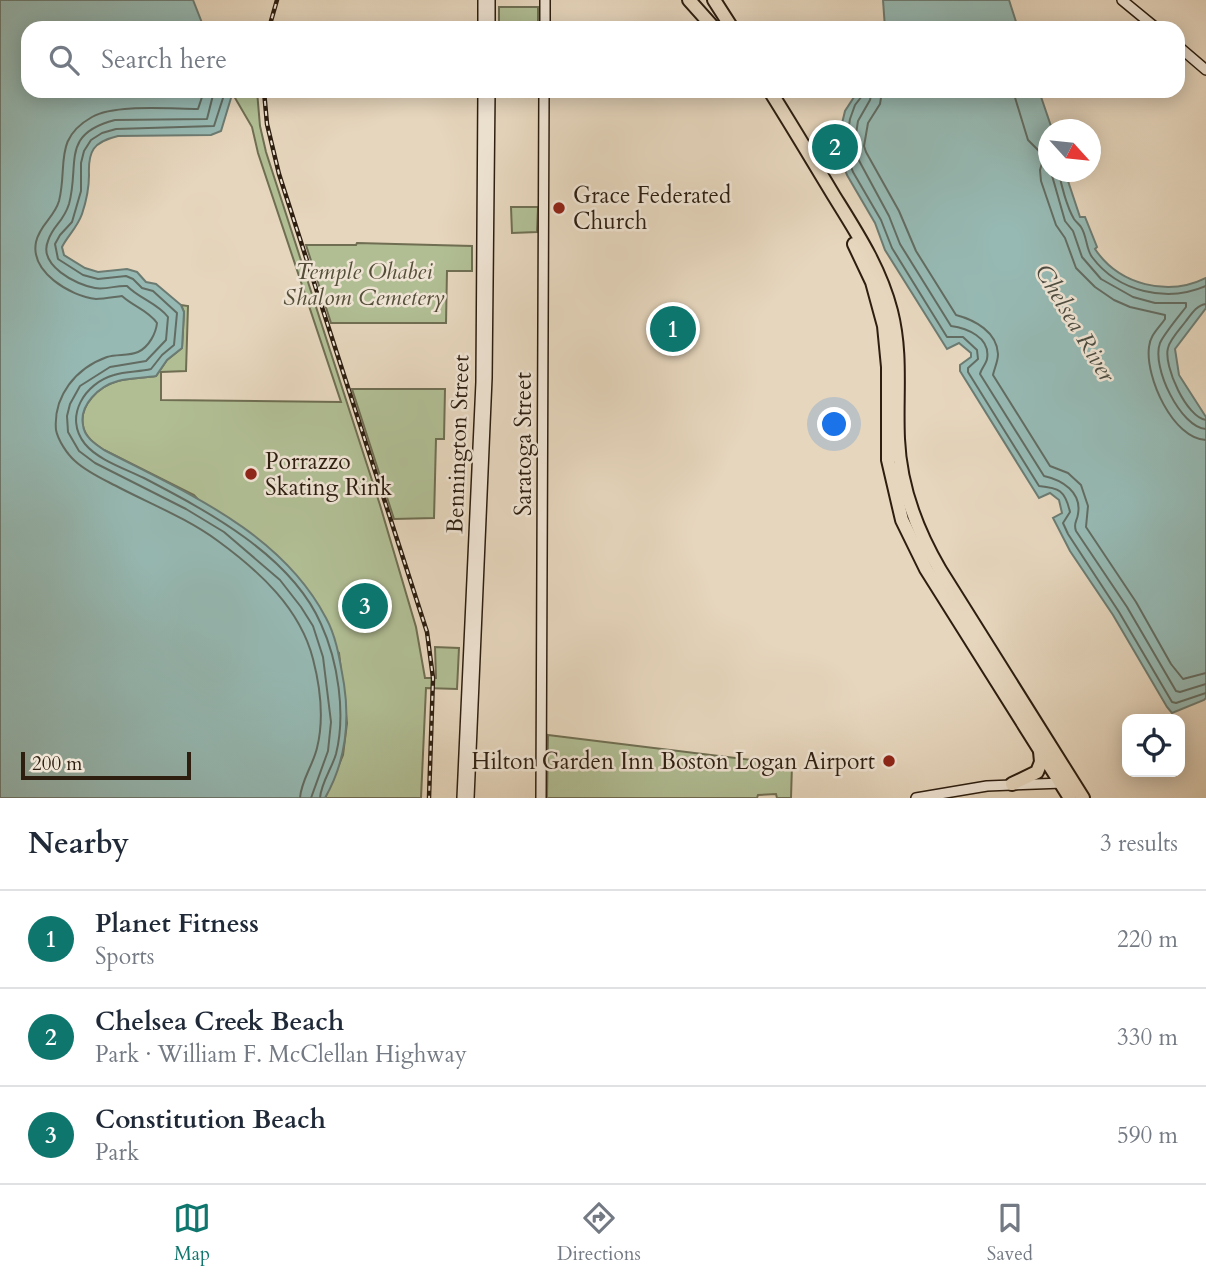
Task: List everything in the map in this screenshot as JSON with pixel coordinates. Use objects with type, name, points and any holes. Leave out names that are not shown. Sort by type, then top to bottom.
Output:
[{"type":"highway","points":[[690,0],[708,21]]},
{"type":"highway","points":[[715,0],[728,21]]},
{"type":"highway","points":[[765,98],[853,241],[874,288],[887,346],[889,466],[898,506],[910,538],[926,569],[1038,748],[1083,798]]},
{"type":"highway","points":[[774,98],[867,249],[887,297],[898,352],[898,435],[901,470],[909,505],[920,533],[934,561],[1068,783],[1070,798]]},
{"type":"highway","points":[[1012,784],[1038,771],[1041,762],[1038,748]]},
{"type":"main road","points":[[483,0],[483,21]]},
{"type":"main road","points":[[490,0],[490,21]]},
{"type":"main road","points":[[545,0],[545,21]]},
{"type":"main road","points":[[1122,0],[1148,21]]},
{"type":"main road","points":[[1185,52],[1206,70]]},
{"type":"main road","name":"Bennington Street","points":[[466,796],[481,376],[483,98]]},
{"type":"main road","name":"Bennington Street","points":[[468,736],[487,378],[490,98]]},
{"type":"main road","name":"Saratoga Street","points":[[541,798],[544,98]]},
{"type":"main road","points":[[916,798],[962,788],[1068,783]]},
{"type":"green space","points":[[499,7],[538,7],[538,21],[499,21]]},
{"type":"green space","points":[[235,98],[258,98],[266,152],[380,505],[416,627],[425,678],[436,678],[435,647],[459,648],[457,689],[426,688],[421,798],[325,798],[343,755],[347,723],[339,653],[194,495],[104,450],[88,437],[84,430],[84,411],[98,392],[118,381],[156,376],[167,360],[182,348],[184,312],[181,305],[188,306],[186,371],[161,372],[161,400],[341,402],[258,153],[252,127]]},
{"type":"green space","points":[[511,207],[538,207],[537,232],[512,233]]},
{"type":"green space","name":"Temple Ohabei Shalom Cemetery","points":[[357,243],[472,246],[472,271],[447,271],[446,323],[331,323],[306,245]]},
{"type":"green space","points":[[352,389],[445,389],[444,439],[436,439],[434,518],[394,519]]},
{"type":"green space","points":[[548,735],[792,765],[791,798],[777,798],[776,794],[758,795],[757,798],[547,798]]},
{"type":"water","points":[[0,0],[193,0],[201,21],[21,21],[21,98],[231,98],[221,131],[211,135],[118,136],[103,141],[91,154],[85,205],[78,223],[62,247],[64,255],[85,268],[98,272],[127,269],[137,272],[146,282],[156,284],[181,305],[184,312],[182,348],[167,360],[156,376],[127,379],[104,387],[87,404],[83,425],[88,437],[104,450],[198,499],[257,538],[284,561],[307,588],[326,618],[339,659],[346,699],[346,728],[341,757],[325,798],[0,798]]},
{"type":"water","points":[[883,0],[1009,0],[1016,21],[884,21]]},
{"type":"water","name":"Chelsea River","points":[[853,98],[1041,98],[1049,119],[1038,119],[1038,182],[1068,182],[1080,217],[1085,217],[1097,247],[1095,249],[1105,261],[1131,279],[1161,287],[1191,284],[1206,278],[1206,308],[1175,349],[1179,375],[1206,417],[1204,700],[1172,713],[1167,707],[1113,615],[1070,551],[1053,518],[1062,513],[1059,500],[1050,493],[1039,498],[960,371],[960,365],[971,357],[971,353],[959,343],[947,349],[885,250],[875,223],[847,175],[839,154],[839,136],[845,111]]},
{"type":"railway","points":[[271,21],[277,0]]},
{"type":"railway","points":[[265,98],[267,124],[279,174],[427,632],[433,678],[429,798]]},
{"type":"place","name":"Chelsea Creek Beach","points":[[835,147]]},
{"type":"place","name":"Grace Federated Church","points":[[559,208]]},
{"type":"place","name":"Planet Fitness","points":[[673,329]]},
{"type":"place","name":"Porrazzo Skating Rink","points":[[251,474]]},
{"type":"place","name":"Constitution Beach","points":[[365,606]]},
{"type":"place","name":"Hilton Garden Inn Boston Logan Airport","points":[[889,761]]}]
